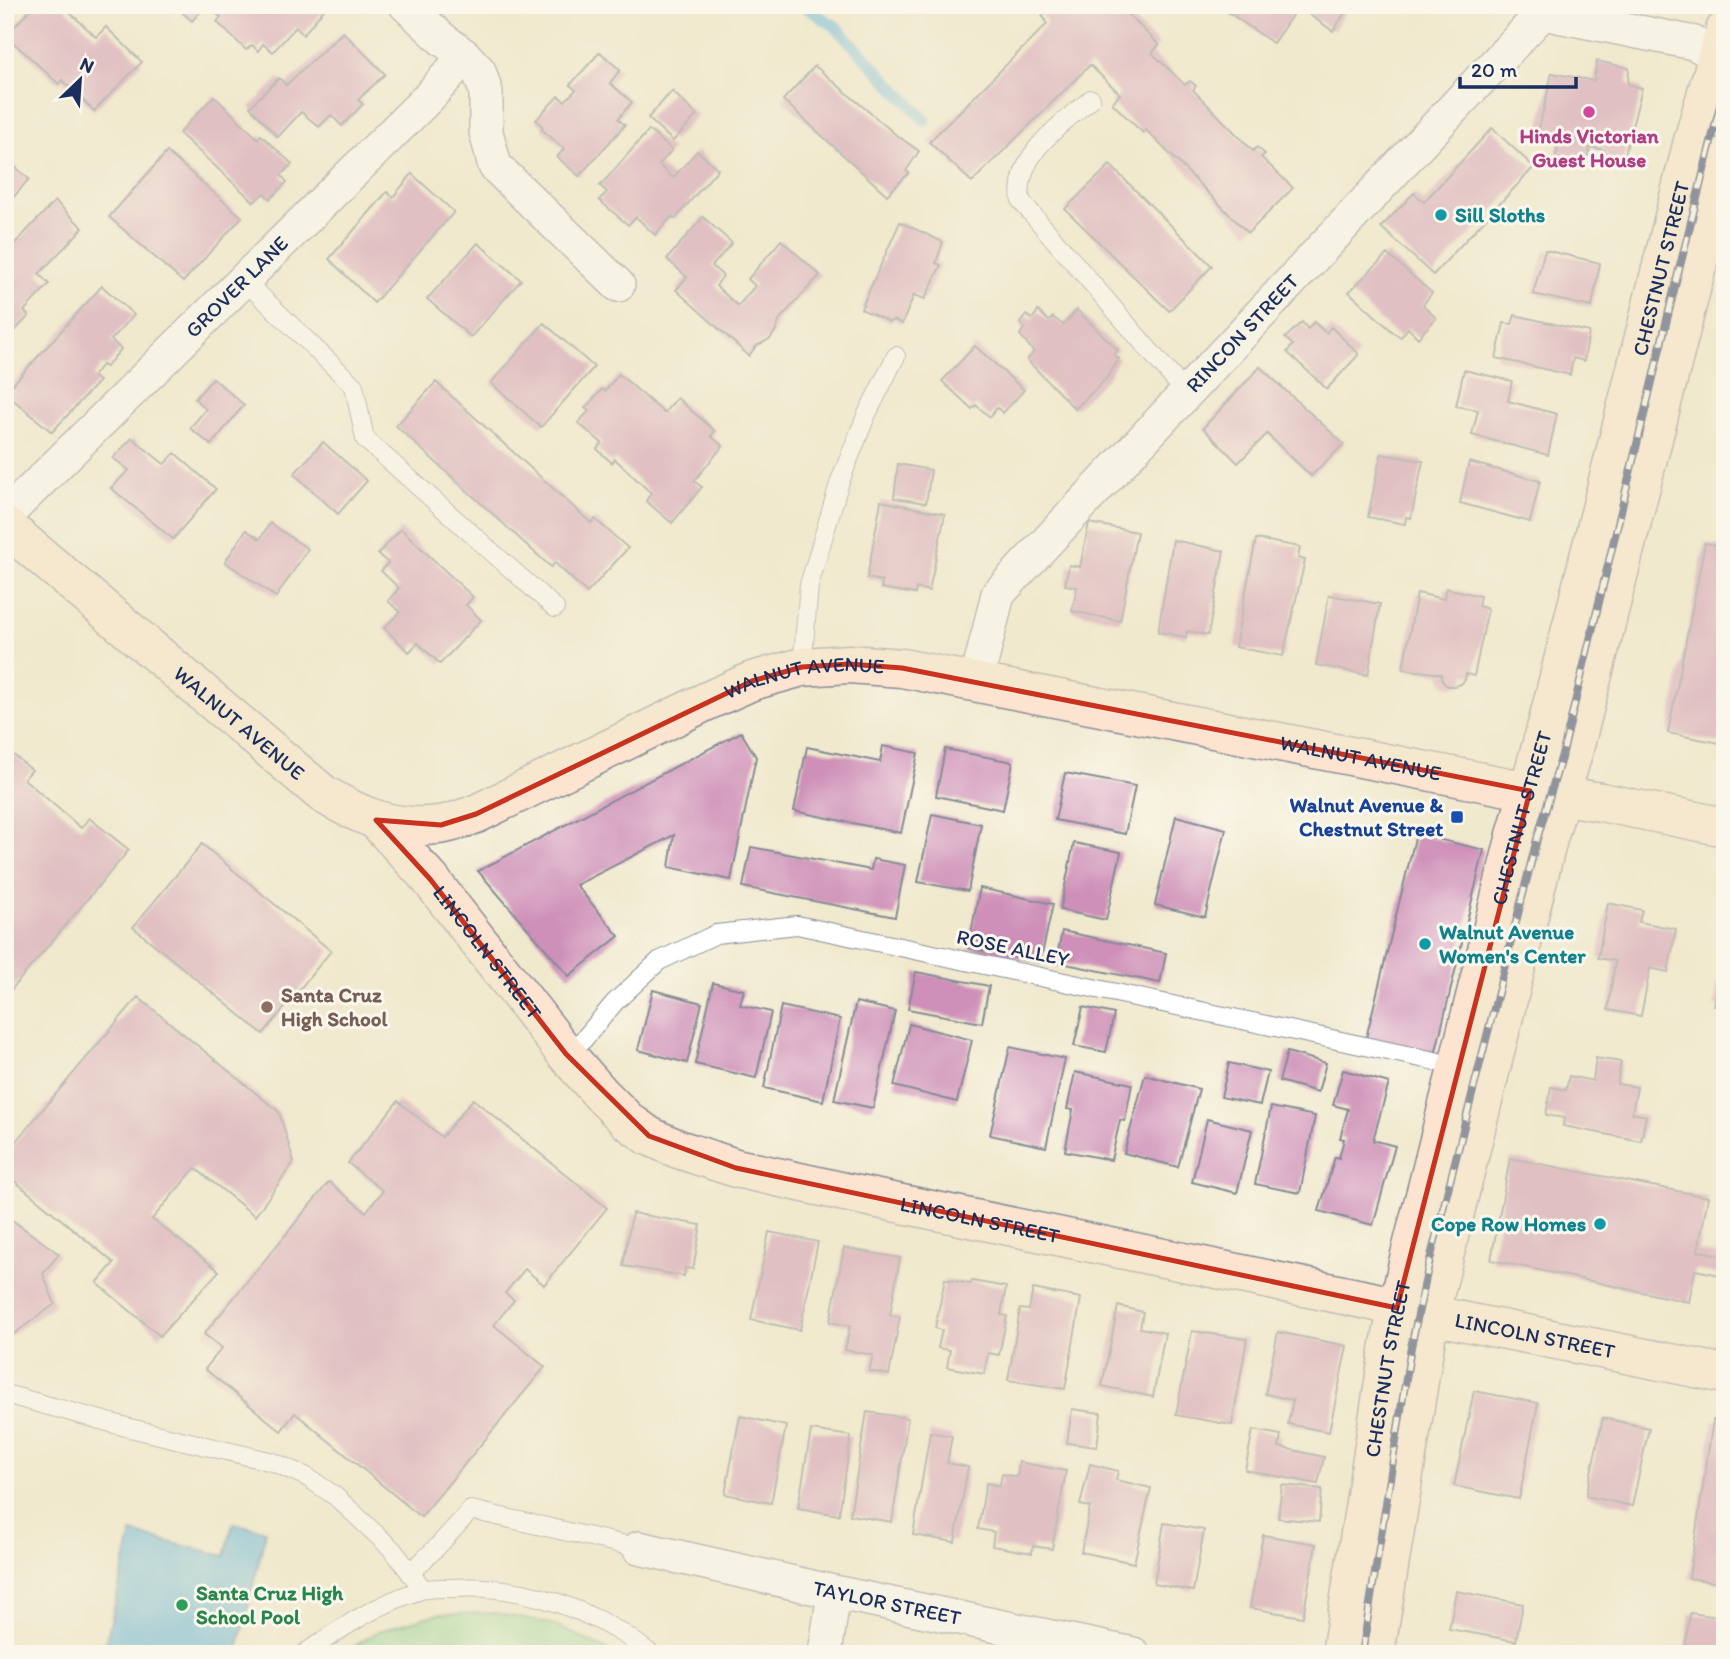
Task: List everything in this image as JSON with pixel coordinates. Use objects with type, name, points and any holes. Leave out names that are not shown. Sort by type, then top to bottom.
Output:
[{"type":"main road","name":"CHESTNUT STREET","points":[[1375,1654],[1416,1311],[1473,1073],[1548,839],[1545,793],[1550,716],[1694,137],[1722,49]]},
{"type":"main road","name":"CHESTNUT STREET","points":[[1545,793],[1574,749],[1725,156]]},
{"type":"main road","name":"WALNUT AVENUE","points":[[5,526],[323,794],[351,811],[376,820],[410,827],[441,825],[475,814],[752,681],[802,667],[849,664],[902,668],[1725,827]]},
{"type":"main road","name":"LINCOLN STREET","points":[[376,820],[430,879],[566,1055],[628,1121],[649,1136],[678,1149],[736,1168],[867,1197],[1725,1374]]},
{"type":"main road","name":"CHESTNUT STREET","points":[[1341,1654],[1390,1344],[1416,1311]]},
{"type":"street","points":[[406,5],[479,71],[486,92],[486,132],[495,166],[618,285]]},
{"type":"street","points":[[1546,9],[1722,49]]},
{"type":"street","name":"RINCON STREET","points":[[976,684],[998,594],[1546,9]]},
{"type":"street","name":"GROVER LANE","points":[[5,516],[429,97],[464,56]]},
{"type":"street","name":"TAYLOR STREET","points":[[639,1548],[834,1592],[1133,1654]]},
{"type":"street","points":[[825,1654],[834,1592]]},
{"type":"lane","points":[[1091,99],[1052,133],[1030,157],[1021,177],[1021,201],[1186,393]]},
{"type":"lane","points":[[244,280],[354,386],[365,439],[555,608]]},
{"type":"lane","points":[[802,667],[809,585],[840,481],[866,416],[896,356]]},
{"type":"lane","name":"ROSE ALLEY","points":[[566,1055],[584,1039],[615,1002],[659,961],[716,934],[797,925],[1421,1058],[1473,1073]]},
{"type":"lane","points":[[5,1394],[130,1429],[273,1462],[307,1477],[335,1496],[392,1549],[424,1589]]},
{"type":"lane","points":[[410,1573],[471,1510],[639,1548]]},
{"type":"lane","points":[[304,1654],[376,1607],[424,1589],[473,1587],[515,1591],[572,1607],[621,1632],[651,1654]]},
{"type":"highlighted area","points":[[849,664],[902,668],[1530,791],[1397,1308],[736,1168],[649,1136],[566,1054],[430,879],[376,820],[441,825],[476,814],[752,681],[802,667]]},
{"type":"green space","points":[[495,1613],[555,1625],[615,1654],[342,1654],[379,1631],[437,1614]]},
{"type":"water","name":"Santa Cruz High School Pool","points":[[233,1523],[266,1531],[237,1654],[103,1654],[132,1533],[225,1556]]},
{"type":"building","points":[[5,5],[20,5],[5,22]]},
{"type":"building","points":[[34,5],[62,5],[96,37],[106,27],[142,62],[94,111],[62,80],[59,84],[6,36]]},
{"type":"building","points":[[174,5],[206,5],[192,21]]},
{"type":"building","points":[[222,5],[326,7],[303,35],[296,27],[273,52],[263,44],[258,51],[252,45],[246,50],[217,22],[221,17],[215,13]]},
{"type":"building","points":[[1053,5],[1119,5],[1159,45],[1152,53],[1185,85],[1190,81],[1196,86],[1193,90],[1253,151],[1257,147],[1265,154],[1261,157],[1293,188],[1248,233],[1146,130],[1143,133],[1112,103],[1120,94],[1090,65],[972,182],[929,142],[1047,24],[1042,16]]},
{"type":"building","points":[[1218,5],[1350,5],[1333,31],[1298,7],[1273,43]]},
{"type":"building","points":[[343,32],[385,74],[358,100],[363,104],[342,126],[331,115],[319,127],[301,112],[278,137],[250,107],[279,78],[286,85]]},
{"type":"building","points":[[600,52],[620,70],[610,83],[632,102],[618,119],[625,125],[579,176],[557,157],[564,149],[541,129],[543,127],[536,120],[558,96],[565,101],[576,90],[570,85]]},
{"type":"building","name":"Hinds Victorian Guest House","points":[[1597,61],[1629,68],[1628,84],[1642,88],[1623,162],[1610,161],[1604,150],[1590,147],[1588,156],[1576,164],[1555,160],[1559,140],[1537,137],[1552,73],[1594,81]]},
{"type":"building","points":[[815,66],[919,151],[906,171],[909,173],[887,195],[783,100]]},
{"type":"building","points":[[672,91],[697,115],[673,141],[648,118]]},
{"type":"building","points":[[214,96],[258,139],[261,135],[292,164],[281,175],[287,182],[270,199],[264,193],[254,202],[179,133]]},
{"type":"building","name":"Sill Sloths","points":[[1492,128],[1534,167],[1433,275],[1381,227],[1414,193],[1424,202]]},
{"type":"building","points":[[649,130],[672,150],[659,165],[673,178],[697,151],[718,169],[675,219],[672,216],[655,235],[636,217],[628,225],[599,200],[607,192],[600,186]]},
{"type":"building","points":[[167,152],[242,217],[183,282],[109,217]]},
{"type":"building","points":[[5,158],[29,179],[5,207]]},
{"type":"building","points":[[1110,165],[1212,266],[1169,311],[1065,209]]},
{"type":"building","points":[[412,174],[454,212],[374,303],[329,259],[387,192],[393,197]]},
{"type":"building","points":[[55,201],[83,228],[39,274],[49,284],[24,311],[29,316],[5,341],[5,254]]},
{"type":"building","points":[[703,217],[732,243],[712,266],[723,276],[716,286],[738,306],[755,286],[748,279],[781,240],[820,275],[780,319],[770,339],[756,346],[749,356],[676,290],[687,277],[667,259]]},
{"type":"building","points":[[900,222],[943,242],[936,263],[941,265],[925,299],[914,295],[902,324],[894,320],[889,322],[861,309]]},
{"type":"building","points":[[478,243],[521,280],[471,337],[427,299]]},
{"type":"building","points":[[1545,250],[1600,263],[1592,307],[1533,294]]},
{"type":"building","points":[[1387,254],[1432,293],[1423,305],[1436,318],[1418,338],[1408,328],[1401,337],[1394,333],[1349,292]]},
{"type":"building","points":[[102,286],[134,315],[111,340],[121,349],[106,367],[102,365],[93,376],[99,381],[52,432],[5,393]]},
{"type":"building","points":[[1077,310],[1118,350],[1114,354],[1119,359],[1107,378],[1075,409],[1027,360],[1034,352],[1020,335],[1024,328],[1020,323],[1026,315],[1032,319],[1038,311],[1049,321],[1053,317],[1063,325]]},
{"type":"building","points":[[1515,315],[1589,332],[1584,361],[1573,358],[1570,375],[1496,358],[1504,323],[1512,324]]},
{"type":"building","points":[[1302,322],[1308,329],[1314,322],[1326,333],[1331,327],[1359,354],[1327,389],[1287,352],[1293,345],[1285,338]]},
{"type":"building","points":[[544,323],[594,367],[541,427],[491,383]]},
{"type":"building","points":[[975,346],[1024,390],[1003,413],[997,408],[990,417],[976,405],[972,409],[942,381]]},
{"type":"building","points":[[1260,367],[1344,444],[1311,476],[1267,434],[1238,463],[1203,428]]},
{"type":"building","points":[[1464,370],[1512,381],[1508,401],[1557,414],[1548,455],[1472,435],[1478,410],[1456,406]]},
{"type":"building","points":[[619,374],[664,413],[677,398],[715,431],[711,436],[723,446],[694,481],[702,487],[672,523],[646,501],[651,493],[615,459],[612,463],[597,449],[602,443],[578,423],[589,411],[585,408],[602,389],[605,391]]},
{"type":"building","points":[[213,378],[244,405],[211,445],[190,428],[206,409],[195,399]]},
{"type":"building","points":[[436,382],[591,523],[595,519],[628,548],[587,593],[555,563],[551,567],[396,426]]},
{"type":"building","points":[[132,438],[164,464],[175,453],[216,489],[173,539],[111,488],[129,470],[113,458]]},
{"type":"building","points":[[323,442],[367,481],[338,514],[294,474]]},
{"type":"building","points":[[1381,454],[1423,461],[1411,518],[1406,517],[1405,524],[1368,517]]},
{"type":"building","points":[[1469,462],[1540,481],[1530,522],[1460,503]]},
{"type":"building","points":[[898,464],[931,470],[926,503],[894,498]]},
{"type":"building","points":[[881,501],[945,514],[929,591],[916,588],[915,594],[881,588],[882,581],[867,578]]},
{"type":"building","points":[[270,523],[308,549],[276,597],[225,562],[246,530],[260,539]]},
{"type":"building","points":[[1089,523],[1137,532],[1120,621],[1072,611],[1077,587],[1065,585],[1069,565],[1080,567]]},
{"type":"building","points":[[401,529],[473,597],[466,605],[481,620],[440,664],[418,643],[409,652],[384,628],[400,612],[388,601],[399,588],[381,571],[388,563],[378,554]]},
{"type":"building","points":[[1256,539],[1300,547],[1298,558],[1305,560],[1283,656],[1235,647]]},
{"type":"building","points":[[1173,540],[1224,551],[1208,635],[1187,631],[1186,637],[1158,632]]},
{"type":"building","points":[[1705,543],[1725,547],[1725,744],[1668,733]]},
{"type":"building","points":[[1446,588],[1480,596],[1478,606],[1488,609],[1474,676],[1466,674],[1461,684],[1454,686],[1447,686],[1442,681],[1441,674],[1403,669],[1417,593],[1444,599]]},
{"type":"building","points":[[1329,595],[1380,604],[1368,675],[1316,665]]},
{"type":"building","points":[[741,732],[756,757],[731,880],[669,867],[674,835],[576,885],[619,936],[569,976],[478,871]]},
{"type":"building","points":[[883,746],[918,753],[901,833],[794,811],[807,747],[880,762]]},
{"type":"building","points":[[5,748],[32,770],[24,779],[81,828],[89,818],[129,850],[5,997]]},
{"type":"building","points":[[945,749],[1013,762],[1003,810],[936,796]]},
{"type":"building","points":[[1065,773],[1135,786],[1125,834],[1055,820]]},
{"type":"building","points":[[932,814],[981,824],[968,891],[918,882]]},
{"type":"building","points":[[1176,816],[1226,829],[1205,917],[1155,905]]},
{"type":"building","name":"Walnut Avenue Women's Center","points":[[1416,834],[1484,850],[1435,1055],[1366,1038]]},
{"type":"building","points":[[1074,843],[1121,852],[1106,920],[1060,910]]},
{"type":"building","points":[[202,844],[331,951],[263,1034],[133,927]]},
{"type":"building","points":[[751,847],[871,870],[873,859],[905,865],[895,917],[743,887]]},
{"type":"building","points":[[980,888],[1053,904],[1040,963],[968,948]]},
{"type":"building","points":[[1608,903],[1642,910],[1639,922],[1676,929],[1668,972],[1650,968],[1641,1016],[1608,1010],[1615,961],[1598,958]]},
{"type":"building","points":[[1062,931],[1166,953],[1160,983],[1056,962]]},
{"type":"building","points":[[1725,956],[1725,1008],[1714,1006]]},
{"type":"building","points":[[916,972],[989,986],[982,1023],[908,1009]]},
{"type":"building","points":[[713,983],[744,990],[740,1005],[771,1012],[756,1078],[695,1064]]},
{"type":"building","points":[[653,990],[702,1003],[687,1063],[638,1050]]},
{"type":"building","points":[[138,997],[279,1112],[294,1162],[255,1216],[195,1168],[152,1219],[219,1271],[160,1336],[97,1283],[114,1263],[5,1173],[5,1154]]},
{"type":"building","points":[[856,1002],[895,1011],[873,1108],[834,1100]]},
{"type":"building","points":[[781,1006],[840,1019],[823,1101],[764,1088]]},
{"type":"building","points":[[1083,1007],[1114,1014],[1106,1052],[1074,1046]]},
{"type":"building","points":[[909,1024],[972,1040],[957,1102],[894,1086]]},
{"type":"building","points":[[1010,1047],[1065,1059],[1046,1147],[990,1135]]},
{"type":"building","points":[[1287,1052],[1326,1063],[1318,1092],[1279,1081]]},
{"type":"building","points":[[1596,1058],[1621,1062],[1617,1084],[1637,1087],[1632,1113],[1646,1116],[1641,1141],[1563,1126],[1564,1118],[1546,1115],[1551,1087],[1566,1090],[1569,1076],[1593,1081]]},
{"type":"building","points":[[1229,1063],[1268,1072],[1260,1105],[1221,1097]]},
{"type":"building","points":[[1343,1070],[1389,1083],[1373,1140],[1395,1146],[1373,1225],[1319,1211],[1335,1157],[1339,1158],[1344,1139],[1340,1138],[1348,1109],[1333,1105]]},
{"type":"building","points":[[1075,1072],[1132,1084],[1125,1121],[1120,1120],[1111,1160],[1065,1151],[1073,1110],[1067,1109]]},
{"type":"building","points":[[1145,1075],[1199,1089],[1178,1167],[1124,1153]]},
{"type":"building","points":[[473,1099],[607,1208],[544,1285],[525,1269],[505,1293],[514,1300],[494,1325],[545,1367],[421,1517],[295,1413],[281,1431],[205,1369],[222,1348],[204,1334],[329,1182],[366,1212],[383,1191],[348,1163],[398,1101],[442,1137]]},
{"type":"building","points":[[1271,1107],[1315,1116],[1300,1193],[1255,1184]]},
{"type":"building","points":[[1207,1119],[1252,1130],[1237,1193],[1192,1182]]},
{"type":"building","name":"Cope Row Homes","points":[[1510,1158],[1708,1197],[1698,1251],[1725,1256],[1725,1276],[1695,1270],[1689,1302],[1491,1260]]},
{"type":"building","points":[[632,1213],[701,1225],[693,1269],[685,1268],[684,1276],[623,1266]]},
{"type":"building","points":[[5,1215],[59,1254],[43,1274],[55,1304],[11,1336],[5,1336]]},
{"type":"building","points":[[769,1232],[818,1242],[800,1330],[751,1320]]},
{"type":"building","points":[[844,1248],[900,1258],[890,1315],[900,1317],[889,1375],[869,1371],[873,1355],[845,1350],[850,1326],[830,1322]]},
{"type":"building","points":[[945,1279],[1006,1287],[1001,1315],[1007,1316],[999,1355],[988,1353],[984,1374],[947,1367],[950,1350],[938,1348],[942,1330],[935,1328]]},
{"type":"building","points":[[1033,1289],[1081,1298],[1065,1389],[1008,1380],[1020,1309],[1029,1310]]},
{"type":"building","points":[[1118,1306],[1143,1312],[1140,1328],[1165,1333],[1153,1397],[1102,1386]]},
{"type":"building","points":[[1192,1331],[1247,1339],[1232,1425],[1176,1415]]},
{"type":"building","points":[[1278,1332],[1347,1346],[1329,1432],[1288,1424],[1293,1400],[1265,1394]]},
{"type":"building","points":[[1474,1391],[1538,1403],[1519,1499],[1454,1486]]},
{"type":"building","points":[[1072,1409],[1101,1413],[1097,1447],[1067,1443]]},
{"type":"building","points":[[867,1412],[908,1418],[892,1522],[850,1515]]},
{"type":"building","points":[[740,1416],[786,1426],[771,1503],[725,1494]]},
{"type":"building","points":[[1603,1418],[1649,1428],[1632,1506],[1586,1496]]},
{"type":"building","points":[[1713,1420],[1725,1422],[1725,1584],[1689,1578]]},
{"type":"building","points":[[811,1430],[851,1436],[839,1515],[798,1508]]},
{"type":"building","points":[[1253,1430],[1281,1435],[1279,1447],[1324,1457],[1318,1484],[1245,1470]]},
{"type":"building","points":[[930,1432],[952,1436],[947,1463],[968,1467],[955,1542],[913,1535]]},
{"type":"building","points":[[1019,1462],[1066,1471],[1052,1549],[1033,1546],[1032,1553],[992,1546],[994,1532],[978,1529],[986,1483],[1000,1486],[1002,1474],[1017,1477]]},
{"type":"building","points":[[1090,1464],[1118,1471],[1116,1480],[1151,1488],[1134,1563],[1081,1552],[1090,1507],[1080,1505]]},
{"type":"building","points":[[1282,1485],[1322,1489],[1319,1522],[1278,1518]]},
{"type":"building","points":[[1164,1523],[1204,1530],[1193,1591],[1154,1584]]},
{"type":"building","points":[[1263,1535],[1316,1544],[1303,1617],[1250,1608]]},
{"type":"building","points":[[1456,1591],[1523,1604],[1516,1641],[1449,1629]]},
{"type":"building","points":[[1690,1613],[1725,1618],[1725,1654],[1684,1654]]},
{"type":"waterway","points":[[802,5],[835,26],[925,120]]},
{"type":"railway","points":[[1362,1654],[1411,1347],[1428,1268],[1537,839],[1564,748],[1725,86]]},
{"type":"place","name":"Hinds Victorian Guest House","points":[[1589,112]]},
{"type":"place","name":"Sill Sloths","points":[[1441,215]]},
{"type":"place","name":"Walnut Avenue & Chestnut Street","points":[[1457,817]]},
{"type":"place","name":"Walnut Avenue Women's Center","points":[[1425,944]]},
{"type":"place","name":"Santa Cruz High School","points":[[267,1007]]},
{"type":"place","name":"Cope Row Homes","points":[[1600,1224]]},
{"type":"place","name":"Santa Cruz High School Pool","points":[[182,1605]]}]
